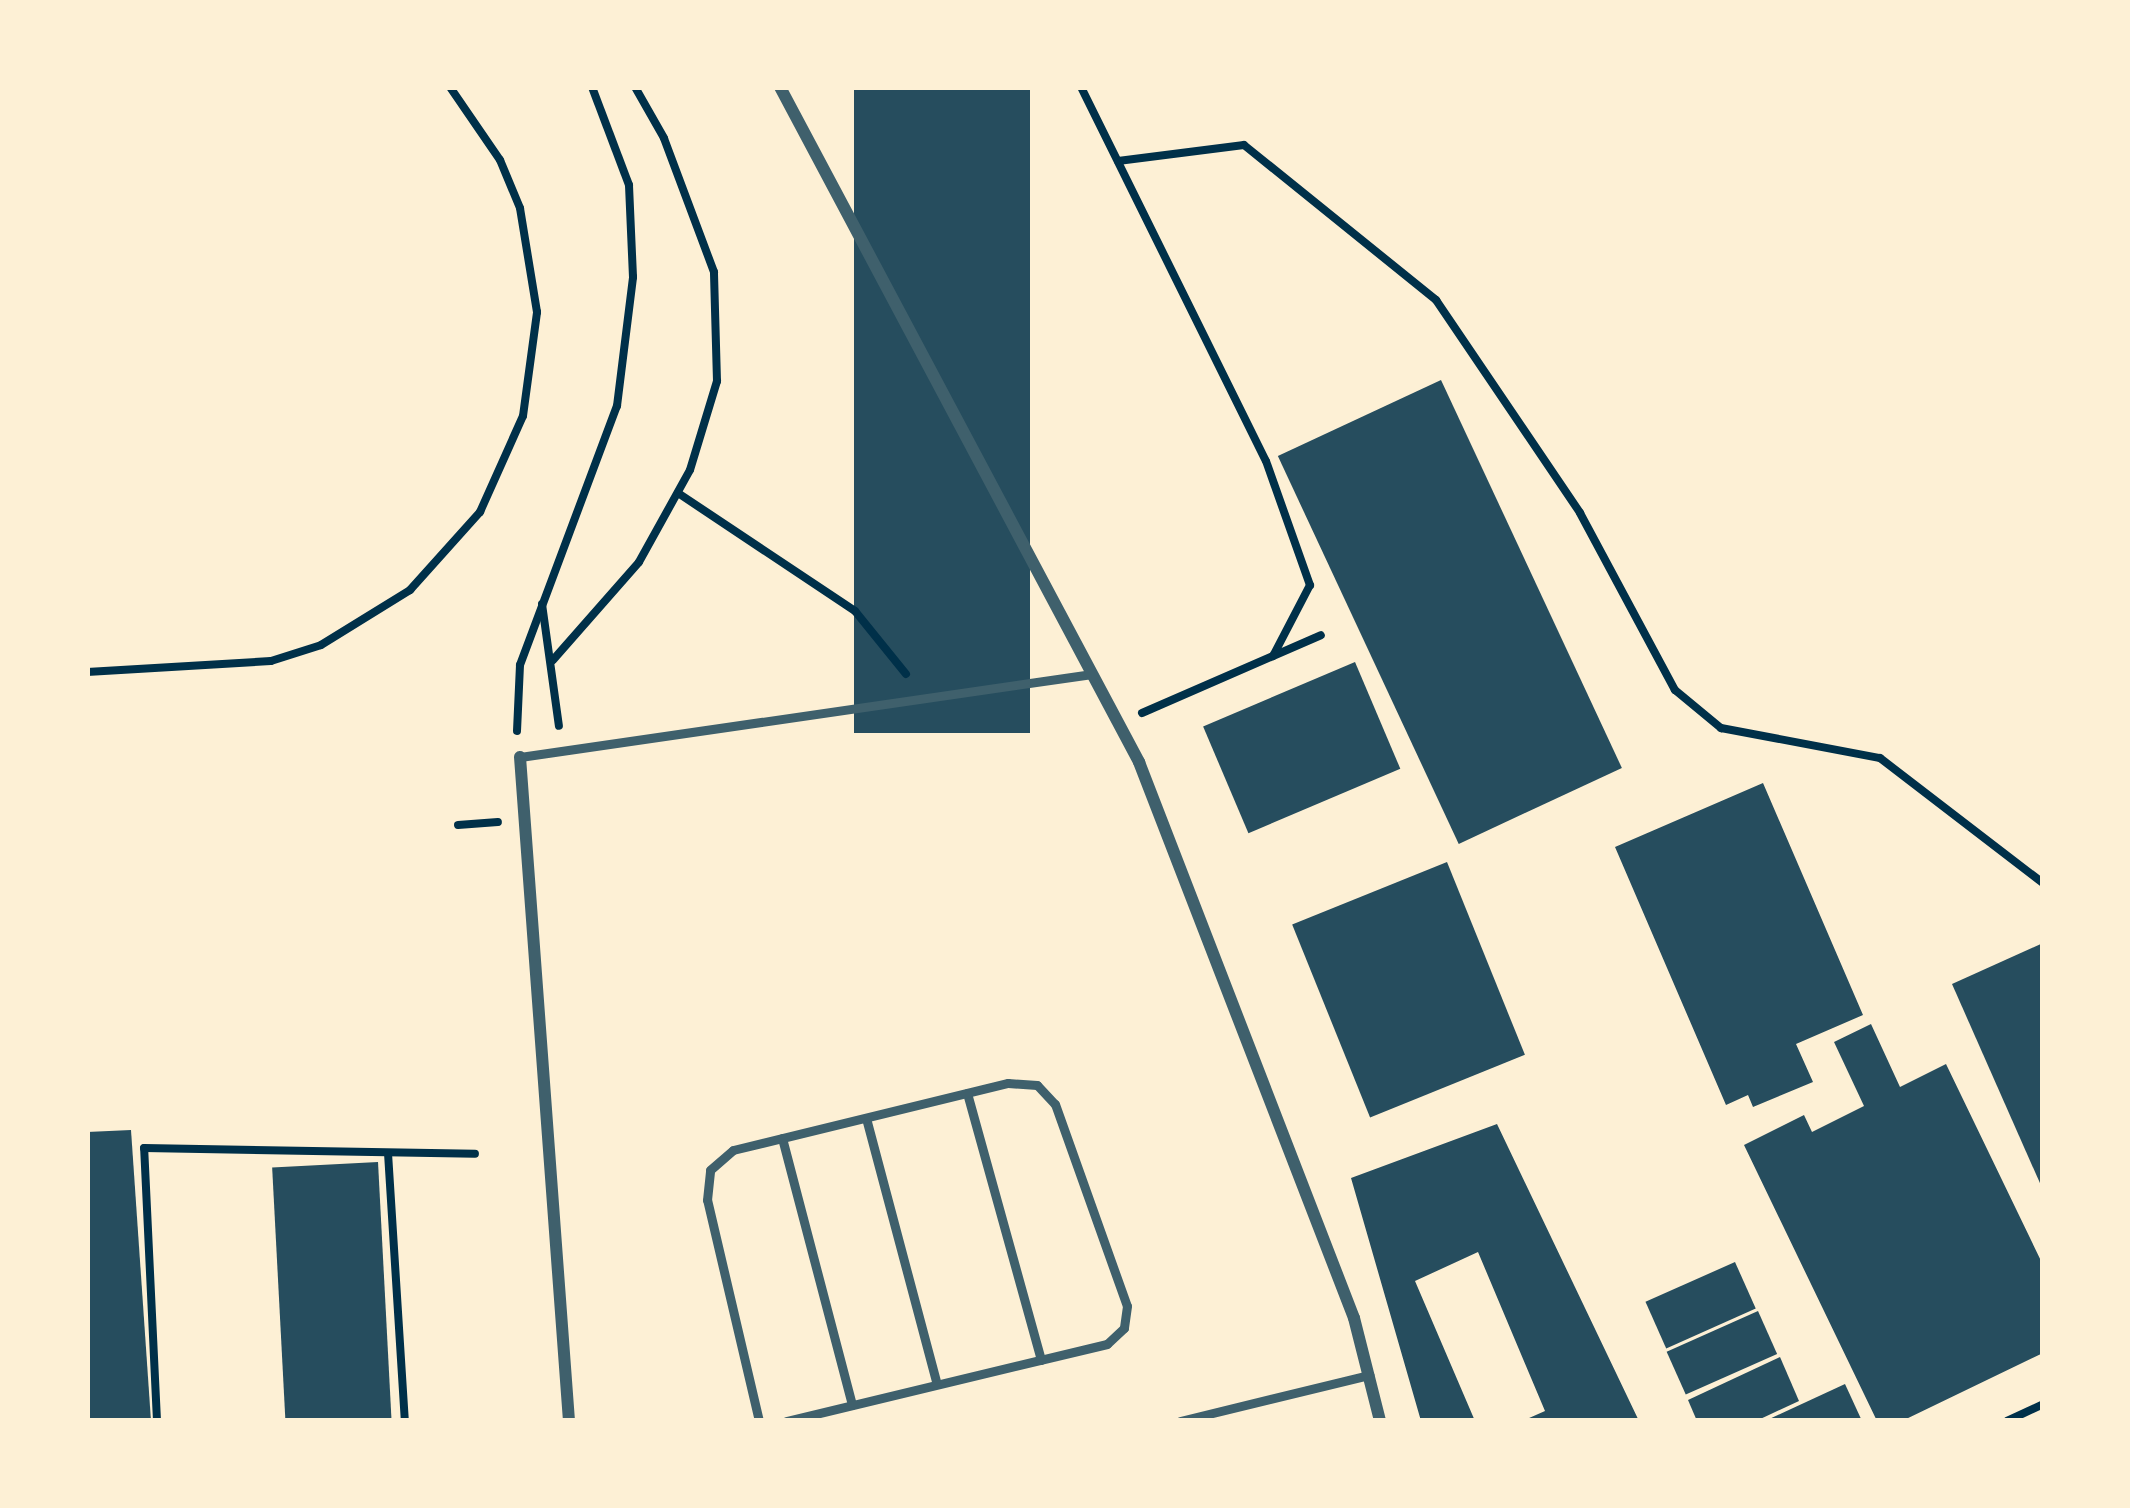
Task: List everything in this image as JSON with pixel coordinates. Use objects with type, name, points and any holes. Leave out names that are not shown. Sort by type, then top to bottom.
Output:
[{"type":"street","points":[[780,87],[1118,723],[1354,1318],[1381,1421]]},
{"type":"street","points":[[520,757],[569,1421]]},
{"type":"lane","points":[[520,757],[1092,674]]},
{"type":"lane","points":[[760,1421],[707,1200],[710,1170],[733,1150],[968,1093],[1036,1085],[1054,1104],[1127,1306],[1124,1328],[1107,1344],[786,1421]]},
{"type":"lane","points":[[968,1093],[1041,1360]]},
{"type":"lane","points":[[866,1118],[938,1384]]},
{"type":"lane","points":[[782,1138],[852,1405]]},
{"type":"lane","points":[[1180,1421],[1369,1375]]},
{"type":"path","points":[[87,672],[271,661],[321,645],[410,590],[480,512],[523,416],[537,312],[520,208],[500,160],[450,87]]},
{"type":"path","points":[[520,757],[520,665],[617,406],[633,277],[629,185],[592,87]]},
{"type":"path","points":[[553,660],[639,562],[678,493],[717,380],[714,272],[664,139],[635,87]]},
{"type":"path","points":[[1081,87],[1266,461],[1310,585],[1274,656]]},
{"type":"path","points":[[1118,161],[1244,145],[1436,301],[1580,513],[1675,690],[1721,728],[1880,758],[2043,884]]},
{"type":"path","points":[[678,493],[855,611],[926,698]]},
{"type":"path","points":[[542,602],[562,751]]},
{"type":"path","points":[[1118,723],[1322,635]]},
{"type":"path","points":[[157,1421],[144,1148],[475,1154]]},
{"type":"path","points":[[388,1153],[405,1421]]},
{"type":"path","points":[[2007,1421],[2043,1404]]},
{"type":"building","points":[[854,87],[1030,87],[1030,733],[854,733]]},
{"type":"building","points":[[1441,380],[1622,768],[1459,844],[1278,456]]},
{"type":"building","points":[[1355,662],[1400,769],[1248,833],[1203,726]]},
{"type":"building","points":[[1763,783],[1863,1015],[1796,1044],[1813,1082],[1753,1107],[1748,1095],[1726,1105],[1615,847]]},
{"type":"building","points":[[1447,862],[1525,1055],[1370,1117],[1292,925]]},
{"type":"building","points":[[2043,943],[2043,1190],[1952,984]]},
{"type":"building","points":[[1871,1024],[1900,1087],[1946,1064],[2043,1265],[2043,1353],[1902,1421],[1877,1421],[1744,1145],[1804,1115],[1812,1132],[1864,1106],[1834,1042]]},
{"type":"building","points":[[1497,1124],[1639,1421],[1522,1421],[1545,1411],[1478,1252],[1415,1281],[1475,1421],[1421,1421],[1351,1178]]},
{"type":"building","points":[[131,1130],[151,1421],[87,1421],[87,1132]]},
{"type":"building","points":[[378,1162],[392,1421],[285,1421],[272,1168]]},
{"type":"building","points":[[1735,1262],[1756,1309],[1666,1348],[1645,1302]]},
{"type":"building","points":[[1758,1311],[1777,1354],[1686,1395],[1667,1352]]},
{"type":"building","points":[[1780,1357],[1799,1401],[1756,1421],[1697,1421],[1688,1400]]},
{"type":"building","points":[[1845,1384],[1862,1421],[1765,1421]]}]
